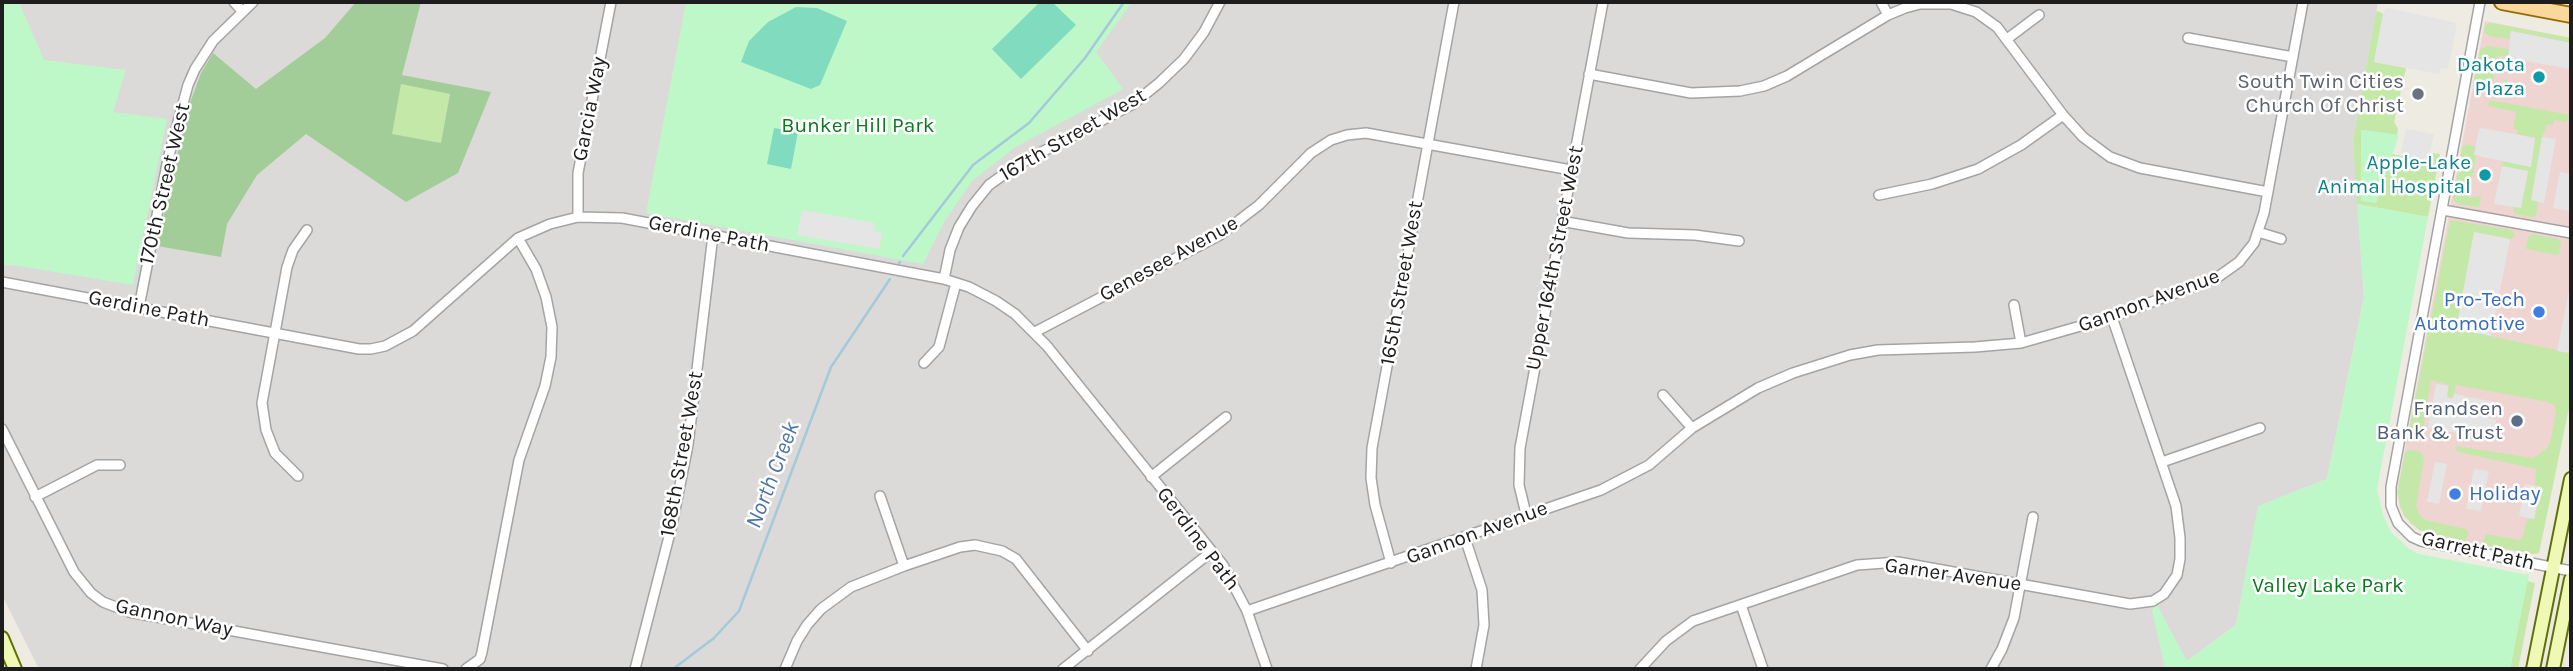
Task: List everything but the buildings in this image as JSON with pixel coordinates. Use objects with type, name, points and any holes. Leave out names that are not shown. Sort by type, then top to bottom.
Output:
[{"type":"main road","points":[[2502,2],[2571,15]]},
{"type":"main road","points":[[2533,669],[2571,479]]},
{"type":"main road","points":[[2553,669],[2571,579]]},
{"type":"main road","points":[[2,638],[13,669]]},
{"type":"main road","points":[[2,653],[13,669]]},
{"type":"street","points":[[234,2],[242,11]]},
{"type":"street","name":"170th Street West","points":[[139,307],[168,159],[188,85],[213,41],[253,2]]},
{"type":"street","name":"Garcia Way","points":[[578,217],[578,173],[611,2]]},
{"type":"street","name":"167th Street West","points":[[944,279],[950,250],[959,227],[989,185],[1017,165],[1133,104],[1184,60],[1204,32],[1220,2]]},
{"type":"street","name":"165th Street West","points":[[1391,563],[1375,505],[1371,478],[1372,448],[1454,2]]},
{"type":"street","name":"Upper 164th Street West","points":[[1526,514],[1519,485],[1520,448],[1603,2]]},
{"type":"street","points":[[1881,2],[1888,15]]},
{"type":"street","name":"Gannon Avenue","points":[[1247,611],[1465,538],[1624,480],[1649,465],[1692,428],[1758,388],[1793,373],[1850,355],[1878,350],[2021,343],[2112,317],[2218,278],[2239,262],[2258,232],[2268,192],[2303,2]]},
{"type":"street","points":[[2480,2],[2443,210],[2571,233]]},
{"type":"street","points":[[1589,74],[1691,93],[1740,91],[1764,86],[1787,76],[1888,15],[1920,4],[1951,4],[1976,12],[1997,27],[2063,116],[2095,148],[2123,163],[2268,192]]},
{"type":"street","points":[[2007,39],[2039,15]]},
{"type":"street","points":[[2188,38],[2293,57]]},
{"type":"street","points":[[1879,195],[1931,184],[1978,169],[2021,145],[2063,116]]},
{"type":"street","name":"Genesee Avenue","points":[[1035,332],[1220,235],[1259,205],[1311,153],[1331,140],[1366,133],[1571,170]]},
{"type":"street","name":"Garrett Path","points":[[2443,210],[2391,487],[2394,515],[2405,531],[2421,541],[2571,571]]},
{"type":"street","name":"Gerdine Path","points":[[2,282],[359,349],[385,346],[413,331],[518,239],[550,224],[578,217],[622,218],[944,279],[996,301],[1035,332],[1233,580],[1247,611],[1266,669]]},
{"type":"street","points":[[1561,221],[1628,233],[1695,235],[1739,241]]},
{"type":"street","points":[[298,476],[275,453],[262,415],[263,391],[287,267],[293,250],[307,230]]},
{"type":"street","points":[[2258,232],[2281,239]]},
{"type":"street","name":"168th Street West","points":[[635,669],[672,525],[688,445],[713,235]]},
{"type":"street","points":[[466,669],[480,659],[482,652],[519,460],[545,386],[551,356],[552,327],[546,297],[536,269],[518,239]]},
{"type":"street","points":[[924,363],[939,347],[956,283]]},
{"type":"street","points":[[2014,305],[2021,343]]},
{"type":"street","points":[[2112,317],[2162,462],[2260,428]]},
{"type":"street","points":[[1663,395],[1692,428]]},
{"type":"street","points":[[1151,477],[1226,417]]},
{"type":"street","name":"Gannon Way","points":[[2,429],[82,583],[91,593],[115,608],[443,669]]},
{"type":"street","name":"Garner Avenue","points":[[1640,669],[1666,641],[1693,621],[1841,570],[1876,563],[1898,562],[2130,604],[2153,601],[2164,594],[2177,575],[2180,538],[2176,506],[2162,462]]},
{"type":"street","points":[[36,497],[97,465],[120,465]]},
{"type":"street","points":[[880,496],[904,566]]},
{"type":"street","points":[[1990,669],[2002,649],[2014,618],[2033,517]]},
{"type":"street","points":[[1465,538],[1482,590],[1485,625],[1476,669]]},
{"type":"street","points":[[785,669],[797,641],[821,609],[851,587],[960,547],[975,545],[1002,551],[1016,559],[1088,651]]},
{"type":"street","points":[[1063,669],[1211,552]]},
{"type":"street","points":[[1741,605],[1763,669]]},
{"type":"shaded area","points":[[2,2],[2378,2],[2353,140],[2364,297],[2327,479],[2259,506],[2236,625],[2187,661],[2190,669],[46,669],[38,667],[2,595]]},
{"type":"shaded area","points":[[2388,8],[2457,23],[2448,69],[2441,68],[2439,74],[2374,62],[2384,10]]},
{"type":"shaded area","name":"Dakota Plaza","points":[[2485,21],[2571,38],[2571,389],[2539,553],[2530,554],[2432,536],[2411,524],[2400,508],[2397,492]]},
{"type":"shaded area","points":[[2511,31],[2571,43],[2571,69],[2508,58]]},
{"type":"shaded area","points":[[2406,129],[2434,134],[2428,161],[2400,155]]},
{"type":"shaded area","points":[[2479,129],[2535,138],[2531,167],[2474,155]]},
{"type":"shaded area","points":[[2542,137],[2556,139],[2544,203],[2531,200]]},
{"type":"shaded area","points":[[2502,166],[2528,171],[2521,208],[2494,204]]},
{"type":"shaded area","points":[[2560,172],[2571,174],[2571,211],[2553,208]]},
{"type":"shaded area","points":[[802,210],[875,223],[874,231],[882,233],[879,249],[797,235]]},
{"type":"shaded area","points":[[2474,232],[2510,239],[2491,336],[2456,329]]},
{"type":"shaded area","points":[[2571,281],[2571,349],[2570,353],[2557,351]]},
{"type":"shaded area","points":[[2436,384],[2448,386],[2447,398],[2452,399],[2455,394],[2499,403],[2498,410],[2491,409],[2489,418],[2496,420],[2493,438],[2428,428]]},
{"type":"shaded area","points":[[2435,462],[2447,464],[2439,504],[2427,502]]},
{"type":"shaded area","points":[[2474,469],[2489,471],[2481,511],[2466,509]]},
{"type":"shaded area","points":[[2525,484],[2541,487],[2534,519],[2519,516]]},
{"type":"green space","points":[[2,2],[19,2],[44,60],[126,70],[113,112],[167,119],[133,285],[2,265]]},
{"type":"green space","points":[[356,2],[421,2],[402,75],[491,92],[458,173],[406,202],[306,134],[257,175],[227,224],[221,257],[157,246],[187,111],[201,73],[213,53],[256,89],[325,38]],"holes":[[[401,84],[450,94],[441,143],[392,134]]]},
{"type":"green space","name":"Bunker Hill Park","points":[[686,2],[1132,2],[1096,52],[1123,89],[1014,148],[972,181],[944,222],[923,264],[646,213]]},
{"type":"green space","points":[[1040,2],[1052,2],[1076,25],[1021,79],[992,49]]},
{"type":"green space","points":[[796,7],[817,8],[847,21],[820,85],[811,89],[741,62],[749,41],[768,22]]},
{"type":"green space","points":[[2378,11],[2383,14],[2374,62],[2406,68],[2394,122],[2398,129],[2397,135],[2361,130],[2376,203],[2392,154],[2428,161],[2433,153],[2440,154],[2428,217],[2357,204],[2353,140]]},
{"type":"green space","points":[[2491,23],[2571,38],[2571,43],[2511,31],[2509,39],[2489,36],[2484,31],[2485,25]]},
{"type":"green space","points":[[2488,46],[2509,49],[2508,57],[2497,55],[2492,84],[2502,86],[2504,80],[2508,81],[2506,91],[2473,83],[2480,50]]},
{"type":"green space","points":[[401,84],[450,94],[441,143],[391,134]]},
{"type":"green space","points":[[2489,100],[2571,115],[2566,122],[2554,120],[2553,125],[2547,124],[2542,137],[2532,200],[2538,201],[2538,204],[2533,217],[2515,214],[2513,210],[2514,207],[2521,208],[2528,171],[2502,166],[2503,161],[2531,167],[2535,138],[2517,134],[2518,130],[2513,129],[2516,112],[2488,106]]},
{"type":"green space","points":[[774,128],[798,132],[791,169],[767,164]]},
{"type":"green space","points":[[2361,130],[2399,135],[2376,203],[2361,201]]},
{"type":"green space","points":[[2466,144],[2475,147],[2476,155],[2471,184],[2467,190],[2468,196],[2481,196],[2479,207],[2458,204],[2453,199],[2462,148]]},
{"type":"green space","name":"Valley Lake Park","points":[[2357,204],[2428,217],[2377,489],[2383,515],[2391,532],[2409,549],[2419,554],[2529,575],[2510,669],[2165,669],[2152,610],[2157,605],[2187,661],[2236,625],[2258,506],[2327,479],[2364,297]]},
{"type":"green space","points":[[2450,220],[2511,230],[2515,235],[2510,239],[2474,232],[2457,329],[2570,353],[2571,349],[2571,398],[2539,553],[2485,545],[2483,542],[2486,534],[2520,540],[2523,537],[2527,519],[2535,518],[2541,487],[2535,485],[2536,469],[2462,453],[2455,447],[2533,458],[2550,443],[2555,406],[2549,402],[2456,385],[2453,397],[2449,397],[2449,385],[2431,380],[2423,428],[2416,432],[2410,427]]},
{"type":"green space","points":[[2533,234],[2558,239],[2561,242],[2559,254],[2526,249],[2528,237]]},
{"type":"green space","points":[[2408,450],[2419,451],[2424,458],[2416,506],[2419,514],[2425,520],[2466,529],[2469,533],[2465,541],[2419,530],[2404,516],[2398,489],[2405,453]]},
{"type":"green space","points":[[2527,581],[2535,583],[2518,669],[2510,669]]},
{"type":"waterway","name":"North Creek","points":[[903,256],[973,165],[1029,123],[1085,58],[1124,2]]},
{"type":"waterway","name":"North Creek","points":[[673,669],[714,638],[739,611],[831,367],[890,279]]},
{"type":"place","name":"Dakota Plaza","points":[[2539,77]]},
{"type":"place","name":"South Twin Cities Church Of Christ","points":[[2418,94]]},
{"type":"place","name":"Apple-Lake Animal Hospital","points":[[2485,175]]},
{"type":"place","name":"Pro-Tech Automotive","points":[[2539,312]]},
{"type":"place","name":"Frandsen Bank & Trust","points":[[2517,421]]},
{"type":"place","name":"Holiday","points":[[2455,494]]}]
